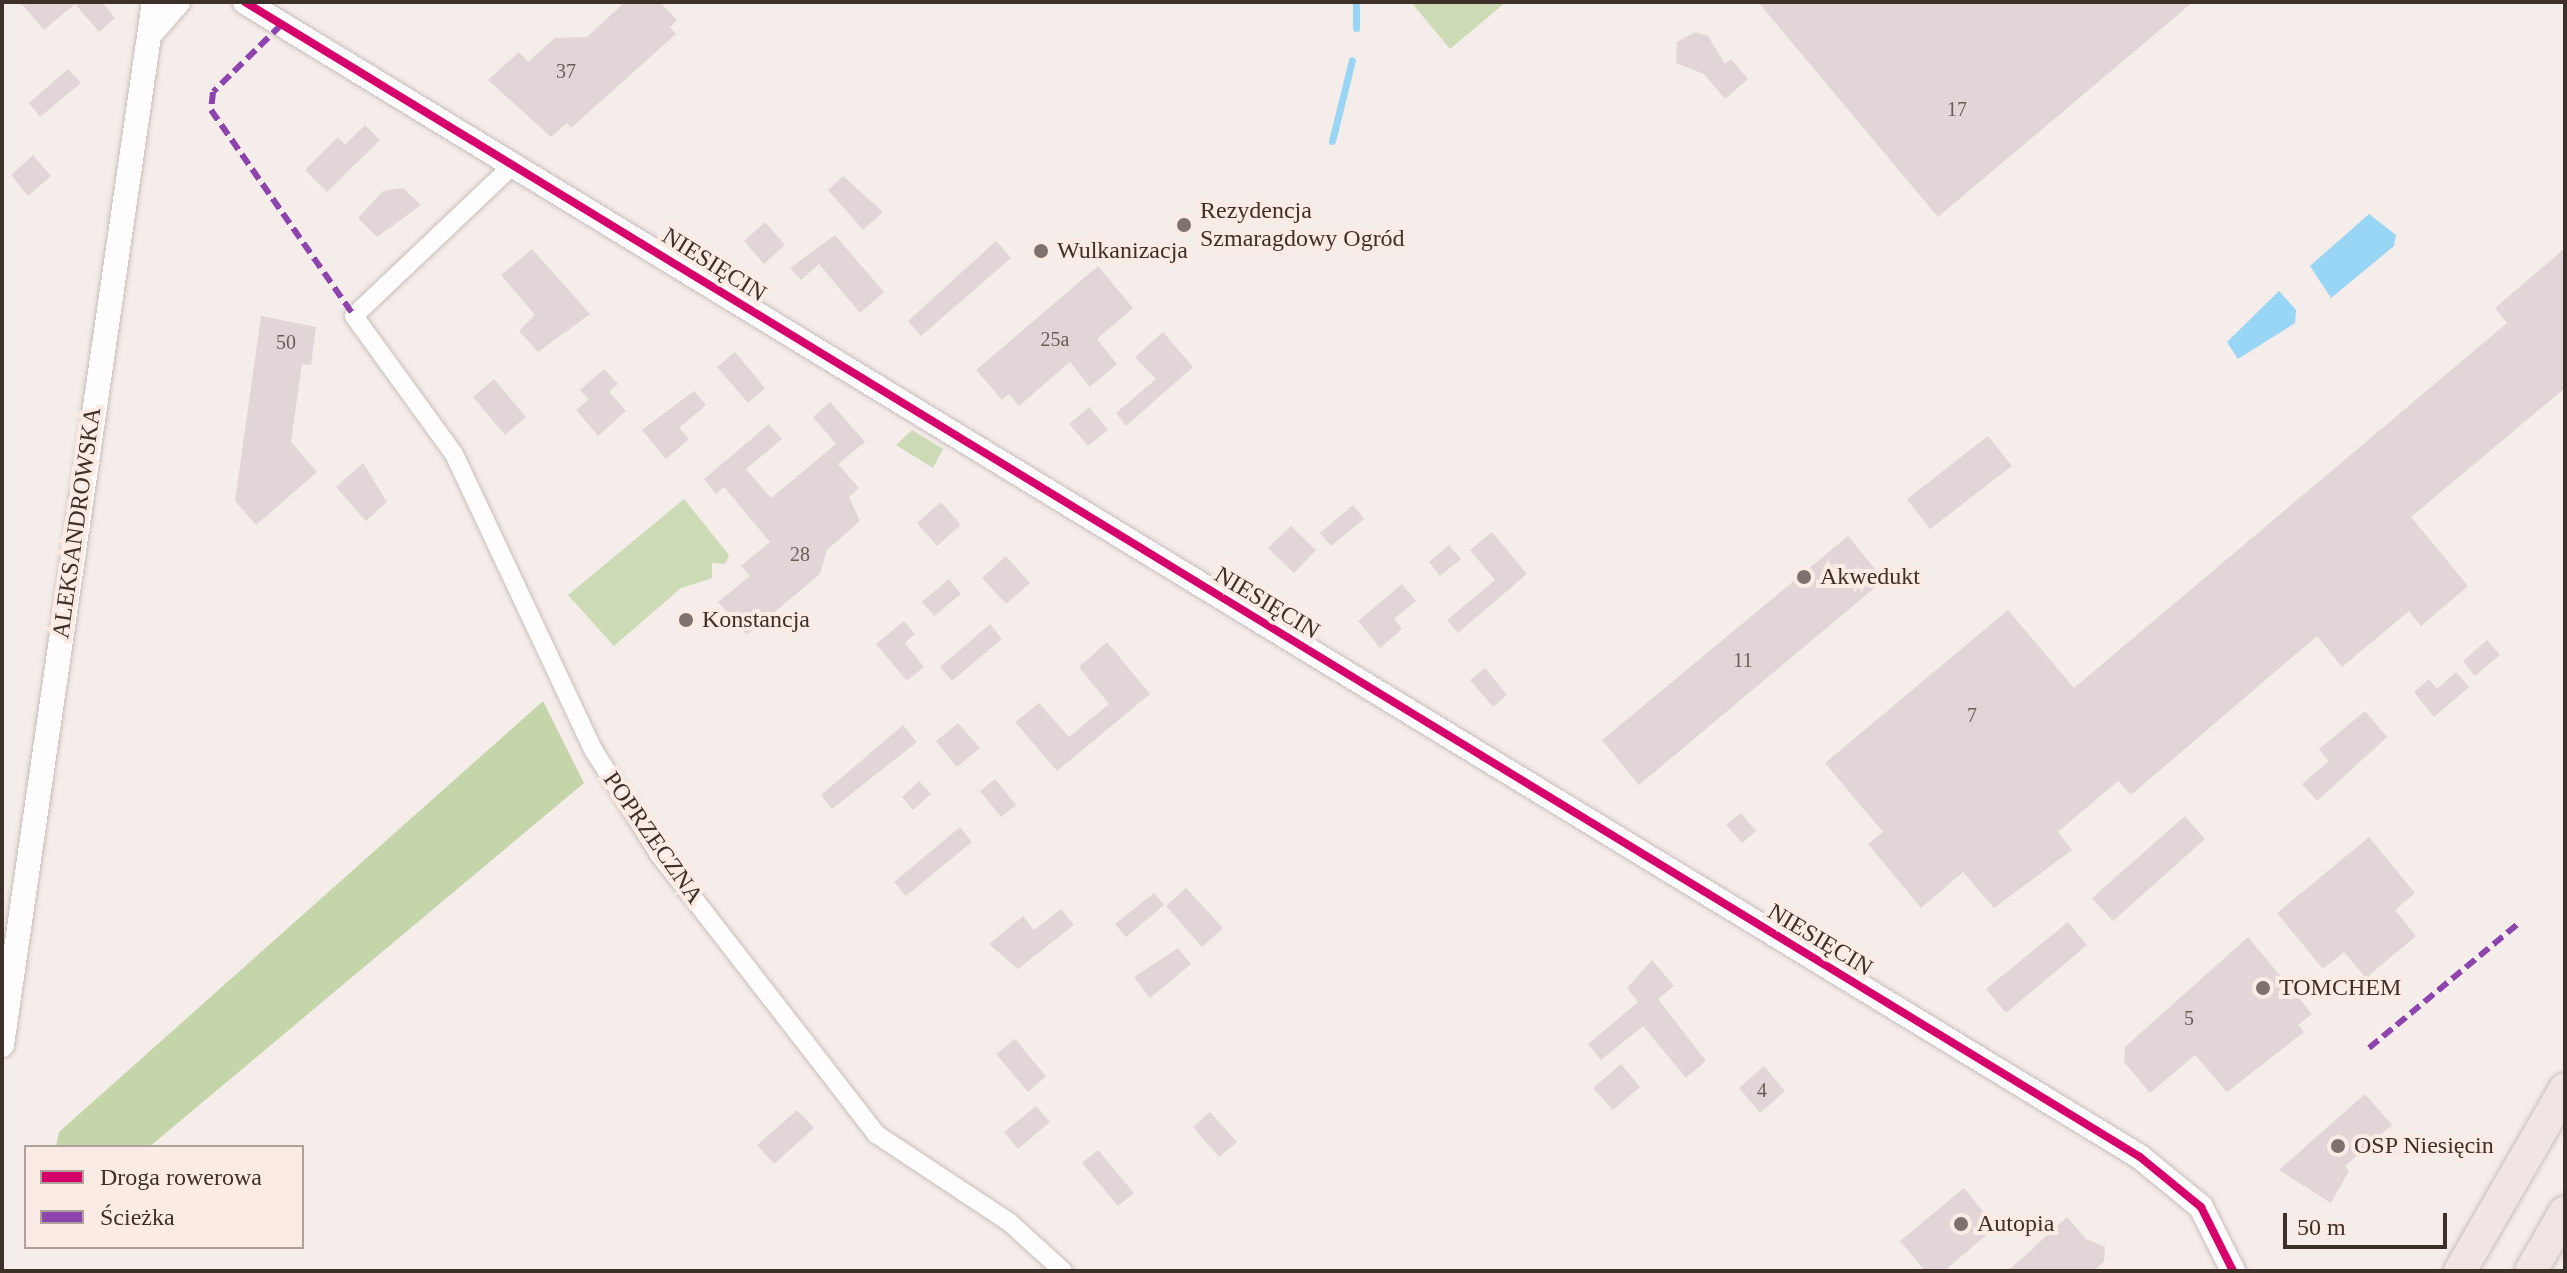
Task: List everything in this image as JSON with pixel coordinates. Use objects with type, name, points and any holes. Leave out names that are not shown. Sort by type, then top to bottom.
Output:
[{"type":"highway","points":[[2460,1271],[2565,1089]]},
{"type":"highway","points":[[2531,1271],[2565,1212]]},
{"type":"street","name":"ALEKSANDROWSKA","points":[[2,1045],[154,2]]},
{"type":"street","points":[[144,58],[160,17],[178,2]]},
{"type":"street","name":"NIESIĘCIN","points":[[245,2],[2140,1157],[2201,1207],[2233,1271]]},
{"type":"street","name":"POPRZECZNA","points":[[513,165],[354,316],[454,454],[594,751],[659,854],[876,1134],[1009,1222],[1063,1271]]},
{"type":"green space","points":[[1411,2],[1506,2],[1450,49]]},
{"type":"green space","points":[[912,430],[943,449],[933,468],[896,445]]},
{"type":"green space","points":[[684,499],[729,555],[725,564],[712,563],[712,578],[681,588],[614,646],[568,595]]},
{"type":"green space","points":[[543,701],[584,783],[151,1145],[56,1145],[59,1132]]},
{"type":"water","points":[[2369,214],[2396,235],[2394,246],[2331,298],[2310,266]]},
{"type":"water","points":[[2279,291],[2296,310],[2295,323],[2238,359],[2227,342]]},
{"type":"building","points":[[20,2],[102,2],[115,18],[99,32],[75,4],[44,30]]},
{"type":"building","points":[[625,2],[660,2],[677,20],[670,27],[676,34],[571,128],[567,123],[551,137],[488,80],[519,52],[528,62],[555,38],[587,37]]},
{"type":"building","points":[[1758,2],[2193,2],[1938,217]]},
{"type":"building","points":[[1695,32],[1708,36],[1725,64],[1731,59],[1748,79],[1725,99],[1704,74],[1676,63],[1677,42]]},
{"type":"building","points":[[68,69],[81,83],[40,117],[29,103]]},
{"type":"building","points":[[365,125],[380,140],[327,192],[305,170],[338,137],[345,145]]},
{"type":"building","points":[[33,155],[51,176],[28,196],[11,175]]},
{"type":"building","points":[[843,176],[883,212],[863,230],[828,190]]},
{"type":"building","points":[[403,188],[421,205],[377,237],[358,218],[383,191]]},
{"type":"building","points":[[765,222],[785,245],[764,264],[744,241]]},
{"type":"building","points":[[835,235],[884,292],[860,313],[819,264],[801,280],[790,268]]},
{"type":"building","points":[[996,241],[1011,258],[921,336],[908,321]]},
{"type":"building","points":[[2565,248],[2565,388],[2411,517],[2468,586],[2421,626],[2409,611],[2342,667],[2317,636],[2131,795],[2118,781],[2058,832],[2072,850],[1994,908],[1963,872],[1921,908],[1868,844],[1883,832],[1825,763],[2008,610],[2074,688],[2507,323],[2495,308]]},
{"type":"building","points":[[532,249],[590,314],[538,352],[519,331],[535,315],[501,275]]},
{"type":"building","points":[[1098,266],[1133,308],[1097,339],[1117,364],[1090,387],[1070,362],[1019,406],[1009,394],[1002,400],[976,370]]},
{"type":"building","points":[[261,316],[316,327],[311,365],[302,364],[291,442],[317,472],[256,525],[235,501]]},
{"type":"building","points":[[1163,332],[1193,367],[1126,426],[1116,413],[1156,379],[1135,357]]},
{"type":"building","points":[[735,352],[765,388],[748,403],[717,367]]},
{"type":"building","points":[[604,369],[618,384],[609,392],[626,411],[598,436],[576,410],[589,399],[580,390]]},
{"type":"building","points":[[494,379],[526,417],[505,435],[473,397]]},
{"type":"building","points":[[694,391],[706,405],[679,428],[689,439],[666,459],[642,430]]},
{"type":"building","points":[[830,402],[865,442],[838,464],[859,488],[849,497],[860,521],[827,550],[820,574],[747,635],[718,602],[750,576],[741,566],[770,542],[724,487],[716,494],[704,479],[769,424],[782,439],[746,469],[771,498],[836,444],[813,417]]},
{"type":"building","points":[[1089,407],[1108,430],[1088,446],[1069,424]]},
{"type":"building","points":[[1988,436],[2012,466],[1930,529],[1907,499]]},
{"type":"building","points":[[363,463],[387,502],[366,521],[336,487]]},
{"type":"building","points":[[941,502],[961,525],[937,546],[917,523]]},
{"type":"building","points":[[1353,505],[1364,519],[1331,546],[1320,533]]},
{"type":"building","points":[[1291,526],[1316,550],[1294,573],[1268,548]]},
{"type":"building","points":[[1492,532],[1527,574],[1458,633],[1447,620],[1495,580],[1470,550]]},
{"type":"building","points":[[1848,536],[1884,580],[1639,785],[1602,740]]},
{"type":"building","points":[[1449,545],[1461,559],[1440,576],[1429,562]]},
{"type":"building","points":[[1006,556],[1030,583],[1006,604],[982,578]]},
{"type":"building","points":[[949,579],[961,594],[934,616],[922,602]]},
{"type":"building","points":[[1402,584],[1416,601],[1394,619],[1402,629],[1380,648],[1358,621]]},
{"type":"building","points":[[904,621],[915,634],[905,643],[924,667],[907,681],[876,644]]},
{"type":"building","points":[[990,624],[1002,639],[952,681],[940,667]]},
{"type":"building","points":[[2487,640],[2500,655],[2475,676],[2463,661]]},
{"type":"building","points":[[1107,642],[1150,694],[1057,771],[1015,722],[1039,703],[1069,737],[1109,704],[1079,667]]},
{"type":"building","points":[[1485,668],[1507,695],[1493,707],[1470,680]]},
{"type":"building","points":[[2456,672],[2469,687],[2434,717],[2414,692],[2429,679],[2437,689]]},
{"type":"building","points":[[2365,711],[2387,737],[2317,801],[2302,784],[2329,761],[2319,749]]},
{"type":"building","points":[[958,723],[980,748],[957,767],[936,741]]},
{"type":"building","points":[[903,725],[917,742],[832,809],[821,795]]},
{"type":"building","points":[[995,779],[1016,805],[1001,817],[980,791]]},
{"type":"building","points":[[919,781],[931,794],[913,810],[902,797]]},
{"type":"building","points":[[1741,813],[1756,831],[1742,843],[1726,825]]},
{"type":"building","points":[[2185,816],[2205,839],[2113,921],[2092,898]]},
{"type":"building","points":[[960,827],[972,842],[906,896],[894,882]]},
{"type":"building","points":[[2369,837],[2415,893],[2395,910],[2416,936],[2366,978],[2344,952],[2323,969],[2277,913]]},
{"type":"building","points":[[1186,888],[1223,928],[1202,947],[1166,906]]},
{"type":"building","points":[[1154,893],[1164,905],[1126,937],[1115,924]]},
{"type":"building","points":[[1061,909],[1074,925],[1018,969],[989,944],[1023,916],[1034,930]]},
{"type":"building","points":[[2068,922],[2087,945],[2006,1013],[1986,989]]},
{"type":"building","points":[[2248,937],[2312,1014],[2298,1025],[2304,1032],[2227,1092],[2195,1055],[2150,1093],[2124,1062],[2125,1047]]},
{"type":"building","points":[[1178,948],[1191,964],[1150,998],[1134,977]]},
{"type":"building","points":[[1652,960],[1674,986],[1658,999],[1706,1061],[1686,1078],[1643,1026],[1601,1060],[1588,1044],[1638,1002],[1627,988]]},
{"type":"building","points":[[1015,1039],[1046,1076],[1028,1092],[996,1054]]},
{"type":"building","points":[[1621,1064],[1640,1087],[1613,1110],[1593,1088]]},
{"type":"building","points":[[1764,1066],[1785,1091],[1760,1113],[1739,1088]]},
{"type":"building","name":"OSP Niesięcin","points":[[2365,1094],[2392,1125],[2345,1166],[2349,1171],[2331,1203],[2279,1170]]},
{"type":"building","points":[[1036,1106],[1050,1122],[1018,1149],[1004,1132]]},
{"type":"building","points":[[797,1110],[814,1128],[774,1164],[757,1145]]},
{"type":"building","points":[[1210,1112],[1237,1142],[1219,1157],[1193,1127]]},
{"type":"building","points":[[1098,1150],[1134,1193],[1118,1206],[1082,1163]]},
{"type":"building","points":[[1964,1188],[1996,1227],[1944,1271],[1925,1271],[1900,1241]]},
{"type":"building","points":[[2067,1217],[2086,1239],[2105,1247],[2104,1262],[2093,1271],[2008,1271]]},
{"type":"waterway","points":[[1356,2],[1356,28]]},
{"type":"waterway","points":[[1332,141],[1352,60]]},
{"type":"marked path","points":[[281,25],[213,92],[211,110],[354,316]]},
{"type":"marked path","points":[[2369,1048],[2518,924]]},
{"type":"cycle path","points":[[245,2],[2140,1157],[2201,1207],[2233,1271]]},
{"type":"place","name":"Rezydencja Szmaragdowy Ogród","points":[[1184,225]]},
{"type":"place","name":"Wulkanizacja","points":[[1041,251]]},
{"type":"place","name":"Akwedukt","points":[[1804,577]]},
{"type":"place","name":"Konstancja","points":[[686,620]]},
{"type":"place","name":"TOMCHEM","points":[[2263,988]]},
{"type":"place","name":"OSP Niesięcin","points":[[2338,1146]]},
{"type":"place","name":"Autopia","points":[[1961,1224]]}]
